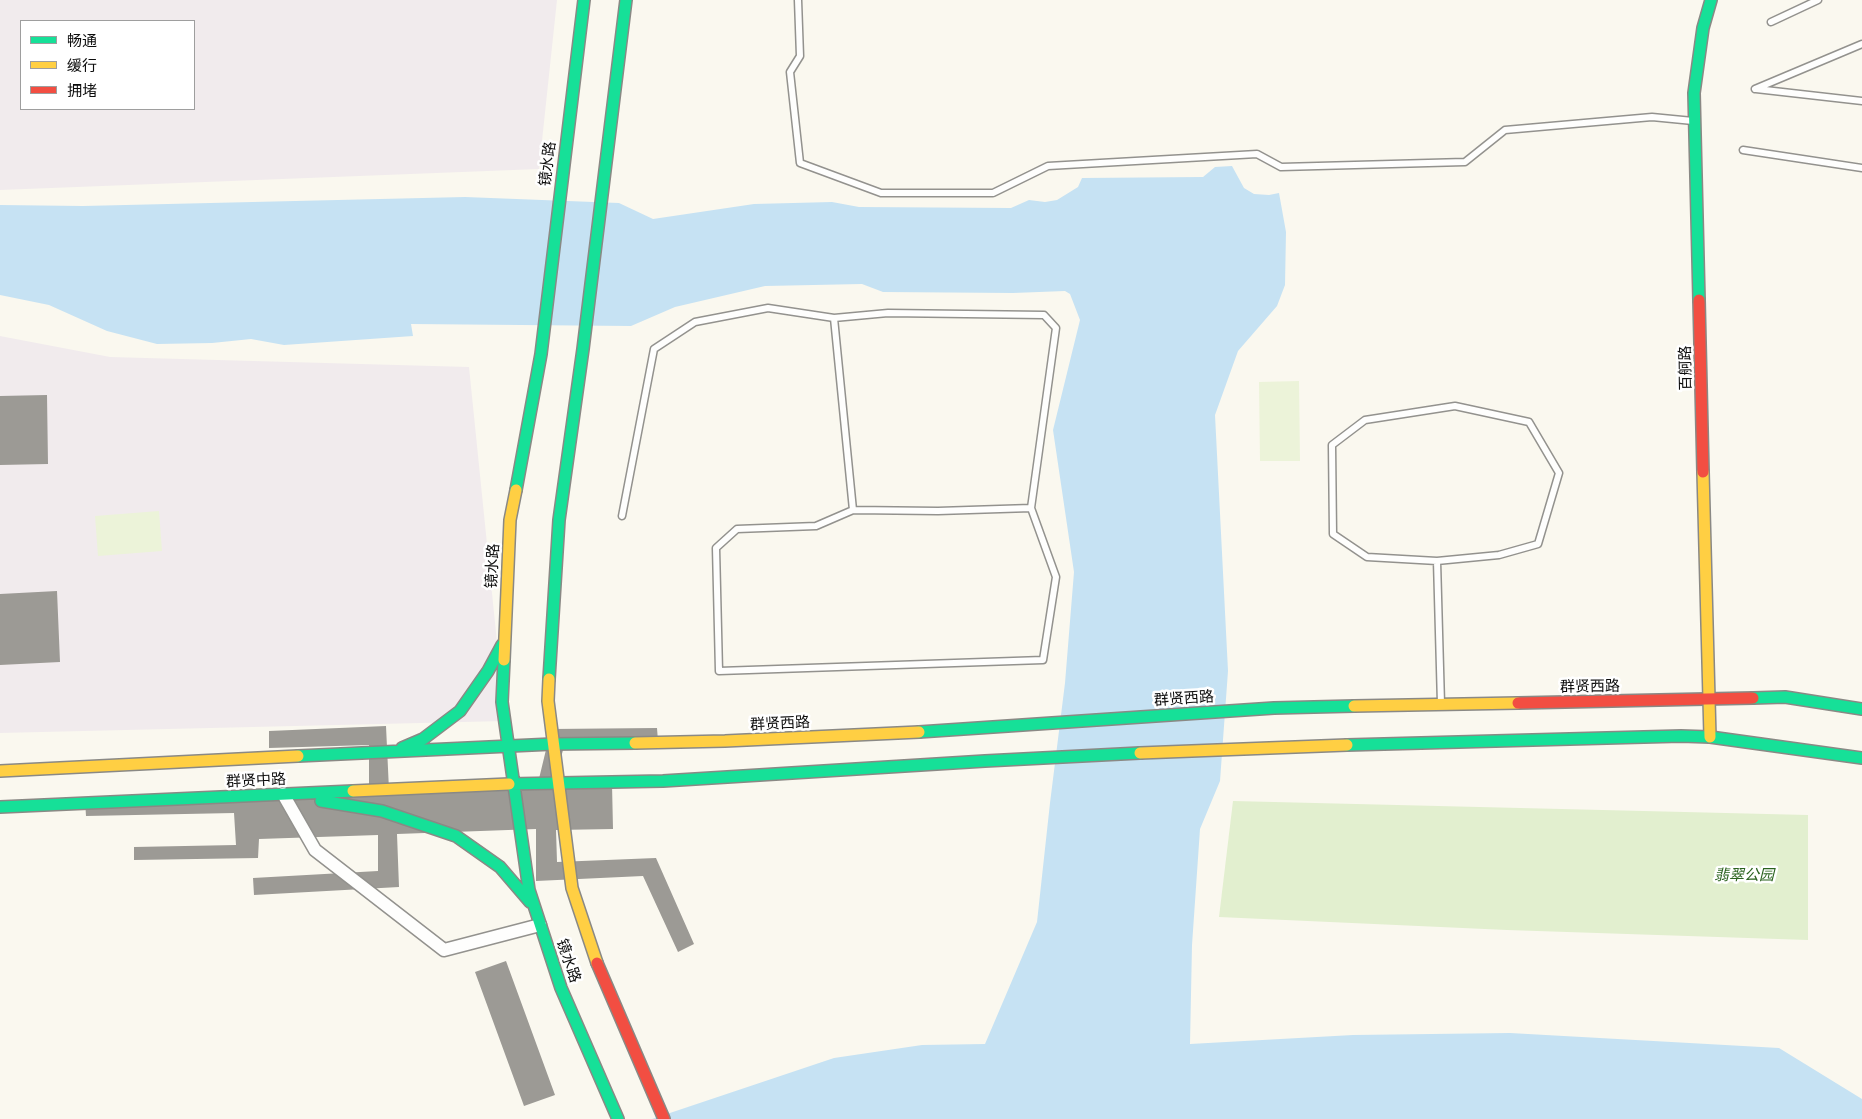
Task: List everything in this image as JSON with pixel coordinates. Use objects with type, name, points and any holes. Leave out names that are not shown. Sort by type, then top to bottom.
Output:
[{"type":"main road","name":"镜水路","points":[[584,0],[541,354],[510,520],[502,702],[529,890],[561,988],[618,1119]]},
{"type":"main road","name":"镜水路","points":[[626,0],[583,349],[558,520],[548,701],[572,888],[599,970],[664,1119]]},
{"type":"main road","name":"百舸路","points":[[1710,737],[1694,93],[1703,28],[1711,0]]},
{"type":"main road","points":[[392,752],[423,739],[460,711],[488,671],[505,640]]},
{"type":"main road","name":"群贤西路","points":[[508,747],[553,744],[735,741],[883,734],[1274,708],[1785,697],[1862,709]]},
{"type":"main road","points":[[513,784],[663,781],[985,761],[1274,747],[1681,736],[1710,737],[1862,758]]},
{"type":"main road","name":"群贤中路","points":[[0,771],[508,747]]},
{"type":"main road","name":"群贤中路","points":[[0,807],[513,784]]},
{"type":"main road","points":[[283,794],[382,811],[456,836],[500,867],[534,907]]},
{"type":"street","points":[[283,794],[315,850],[444,950],[540,925]]},
{"type":"lane","points":[[798,0],[800,56],[790,72],[800,163],[881,193],[993,193],[1048,166],[1257,154],[1281,167],[1464,162],[1505,130],[1652,117],[1695,121]]},
{"type":"lane","points":[[1771,22],[1818,0]]},
{"type":"lane","points":[[1862,44],[1754,89],[1862,101]]},
{"type":"lane","points":[[1743,150],[1862,168]]},
{"type":"lane","points":[[622,516],[654,349],[695,322],[768,308],[834,318],[888,312],[1044,315],[1056,328],[1031,508],[1056,577],[1043,660],[719,671],[716,548],[737,529],[816,526],[853,510],[938,511],[1031,508]]},
{"type":"lane","points":[[834,318],[853,510]]},
{"type":"lane","points":[[1454,406],[1529,422],[1560,473],[1538,544],[1499,555],[1437,562],[1367,557],[1333,534],[1332,445],[1366,420],[1454,406]]},
{"type":"lane","points":[[1437,562],[1441,705]]},
{"type":"shaded area","points":[[0,0],[557,0],[539,169],[0,190]]},
{"type":"shaded area","points":[[0,336],[110,357],[469,367],[505,721],[0,733]]},
{"type":"green space","points":[[1299,381],[1300,461],[1260,461],[1259,382]]},
{"type":"green space","points":[[159,511],[162,551],[98,556],[95,516]]},
{"type":"green space","name":"翡翠公园","points":[[1233,801],[1808,815],[1808,940],[1507,930],[1219,917]]},
{"type":"water","points":[[1232,166],[1244,188],[1254,194],[1269,195],[1279,193],[1286,232],[1285,285],[1277,306],[1238,351],[1215,415],[1228,671],[1220,781],[1200,829],[1192,945],[1190,1044],[1353,1035],[1510,1033],[1779,1048],[1862,1099],[1862,1119],[652,1119],[834,1058],[922,1045],[985,1044],[1037,922],[1065,683],[1074,572],[1053,430],[1080,320],[1070,294],[1065,291],[1013,293],[883,292],[862,284],[765,286],[675,307],[631,326],[411,324],[413,336],[284,345],[251,339],[212,343],[157,344],[107,331],[49,305],[0,295],[0,205],[83,206],[465,197],[619,203],[653,219],[754,204],[832,202],[859,207],[1011,208],[1029,200],[1045,202],[1057,200],[1078,187],[1082,178],[1203,177],[1215,167]]},
{"type":"building","points":[[47,395],[48,464],[0,465],[0,396]]},
{"type":"building","points":[[57,591],[60,662],[0,665],[0,594]]},
{"type":"building","points":[[386,726],[389,790],[537,787],[551,729],[657,728],[658,741],[565,743],[553,786],[612,784],[613,829],[556,830],[557,862],[656,858],[694,944],[678,952],[643,876],[536,881],[536,829],[397,834],[399,887],[254,895],[253,878],[378,871],[378,835],[259,839],[258,858],[134,860],[134,847],[236,845],[234,813],[86,816],[85,800],[369,791],[369,745],[269,748],[269,731]]},
{"type":"building","points":[[506,961],[555,1095],[524,1106],[475,972]]},
{"type":"traffic: fast","points":[[516,490],[541,354],[584,0]]},
{"type":"traffic: fast","points":[[549,679],[559,520],[583,349],[626,0]]},
{"type":"traffic: fast","points":[[1699,300],[1694,93],[1703,28],[1711,0]]},
{"type":"traffic: fast","points":[[402,748],[423,739],[460,711],[488,671],[502,645]]},
{"type":"traffic: fast","points":[[504,660],[502,702],[529,890],[561,988],[618,1119]]},
{"type":"traffic: fast","points":[[1753,698],[1785,697],[1862,709]]},
{"type":"traffic: fast","points":[[919,732],[1274,708],[1354,706]]},
{"type":"traffic: fast","points":[[1347,745],[1681,736],[1710,737],[1862,758]]},
{"type":"traffic: fast","points":[[298,756],[553,744],[635,743]]},
{"type":"traffic: fast","points":[[509,784],[663,781],[1140,753]]},
{"type":"traffic: fast","points":[[0,807],[353,791]]},
{"type":"traffic: fast","points":[[321,801],[382,811],[456,836],[500,867],[530,902]]},
{"type":"traffic: slow","points":[[1703,472],[1710,737]]},
{"type":"traffic: slow","points":[[504,660],[510,520],[516,490]]},
{"type":"traffic: slow","points":[[549,679],[548,701],[572,888],[597,963]]},
{"type":"traffic: slow","points":[[1354,706],[1518,703]]},
{"type":"traffic: slow","points":[[635,743],[919,732]]},
{"type":"traffic: slow","points":[[1140,753],[1347,745]]},
{"type":"traffic: slow","points":[[0,771],[298,756]]},
{"type":"traffic: slow","points":[[353,791],[509,784]]},
{"type":"traffic: jam","points":[[1699,300],[1703,472]]},
{"type":"traffic: jam","points":[[1518,703],[1753,698]]},
{"type":"traffic: jam","points":[[597,963],[664,1119]]}]
